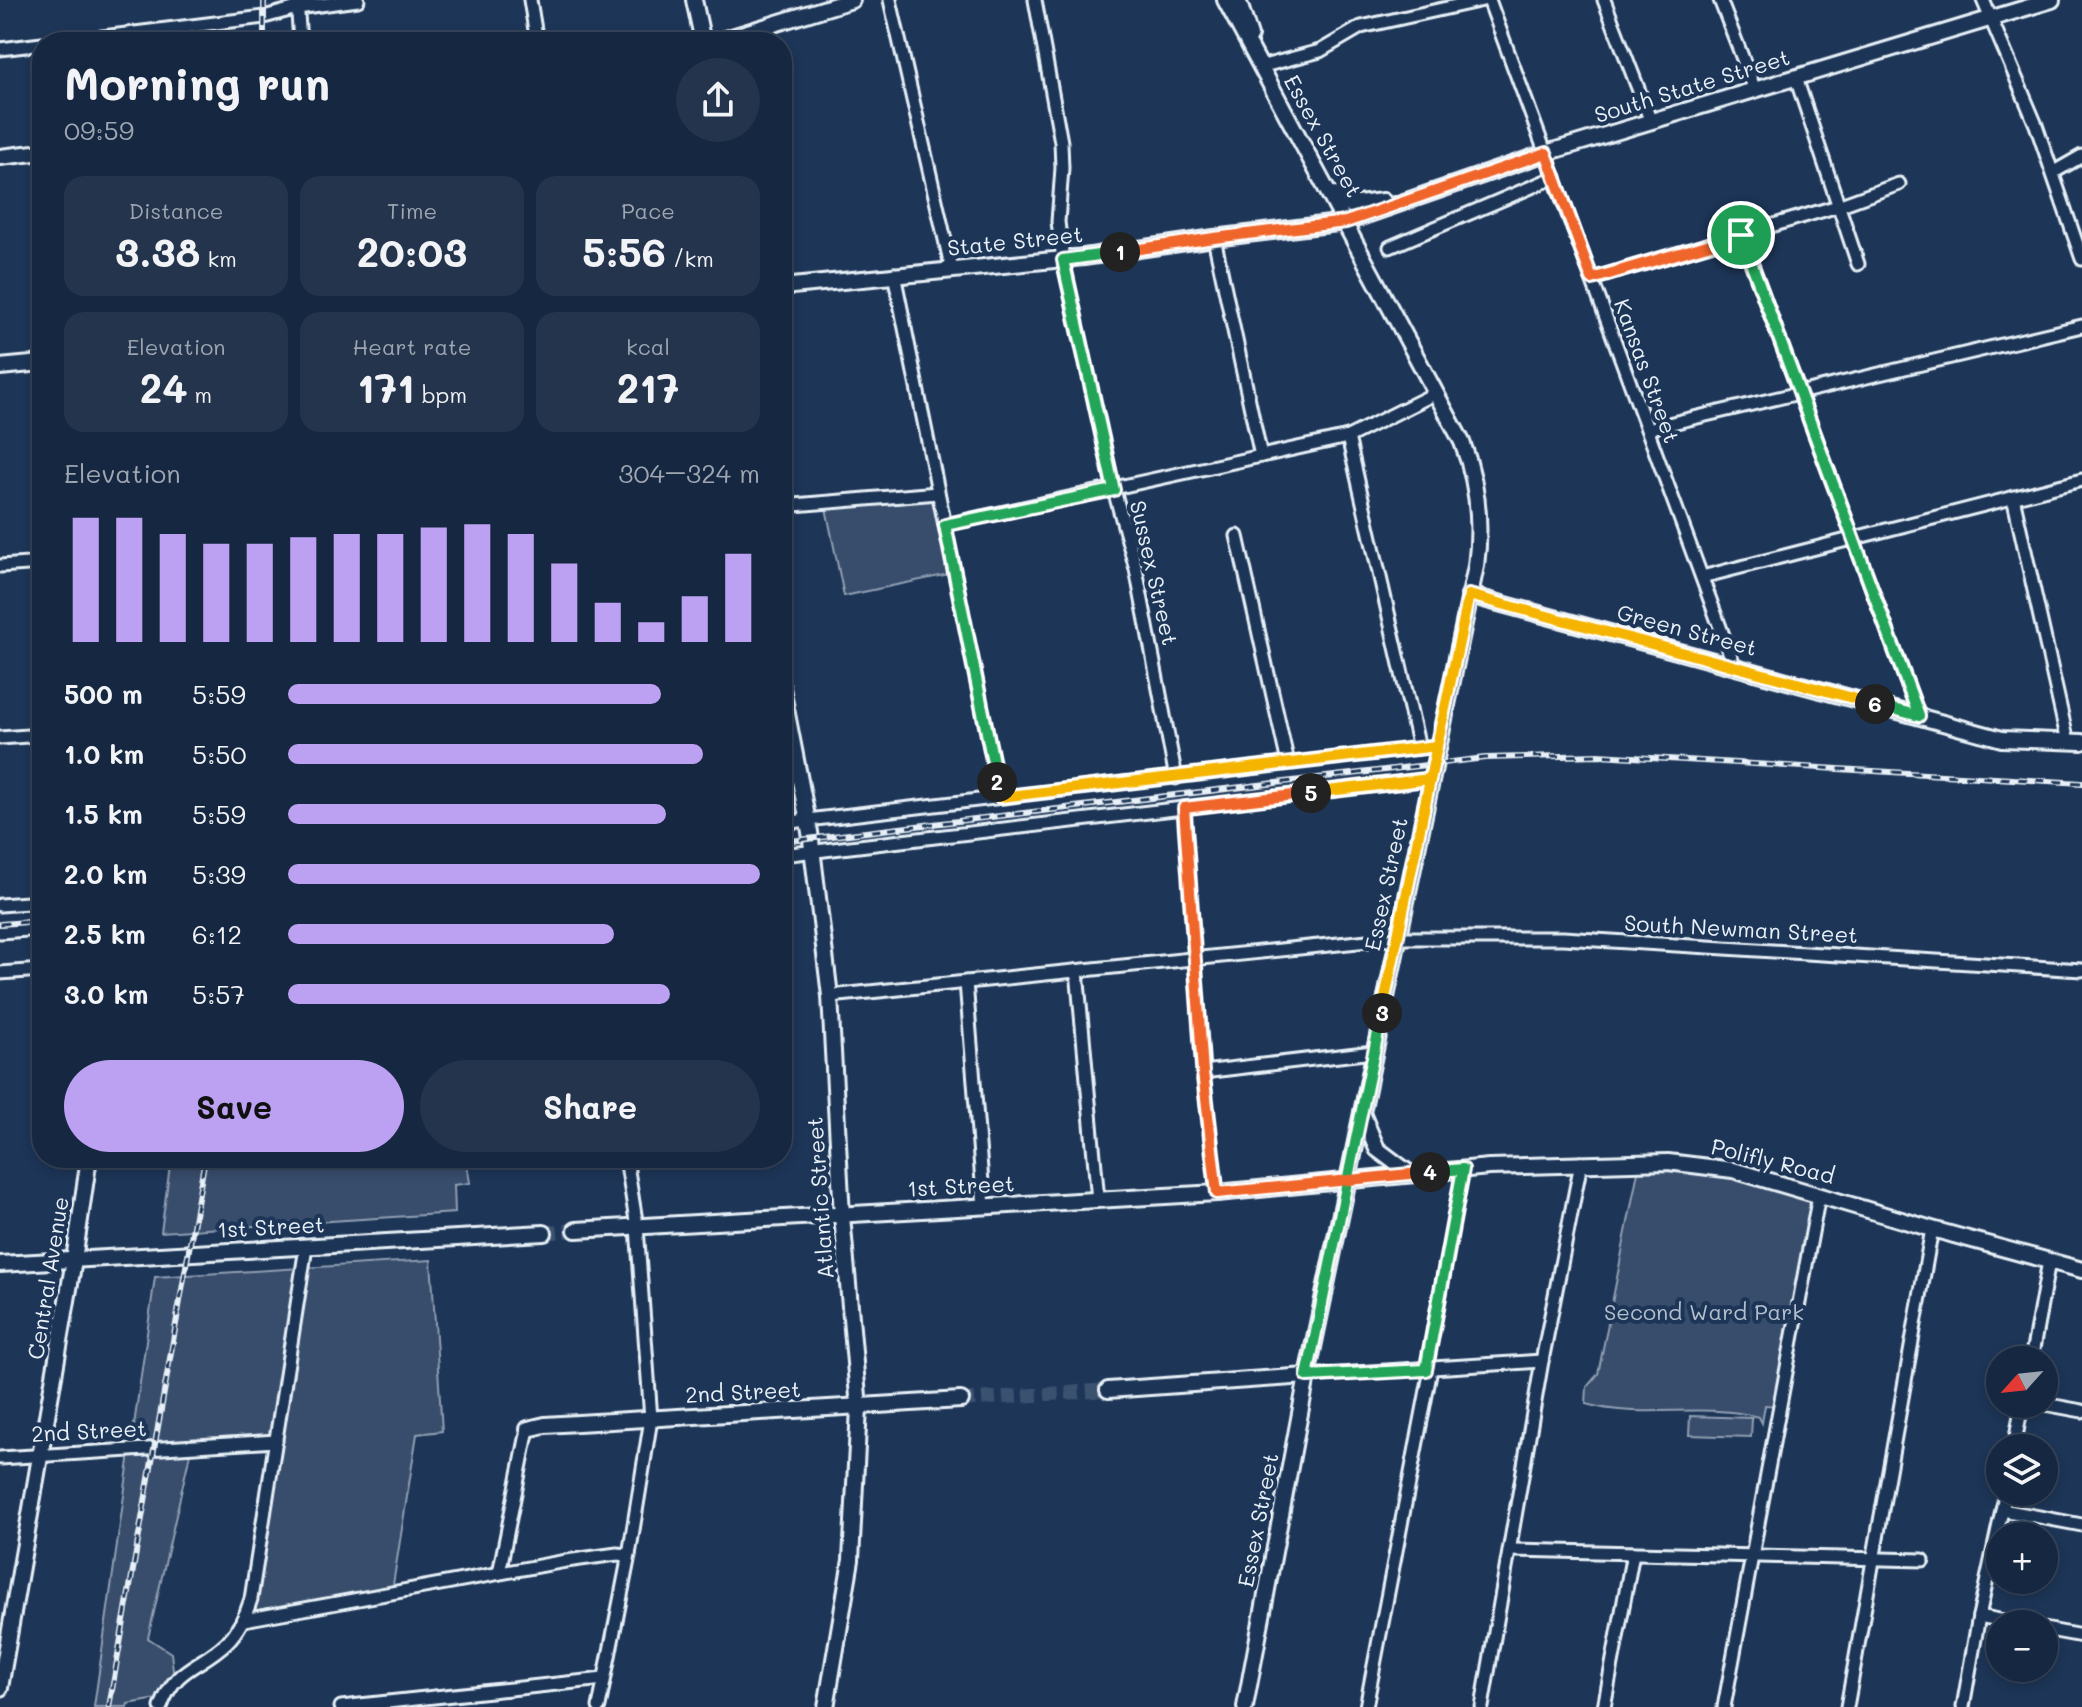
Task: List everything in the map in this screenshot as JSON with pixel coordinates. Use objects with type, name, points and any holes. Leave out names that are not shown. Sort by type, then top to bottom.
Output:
[{"type":"street","points":[[143,32],[264,17],[297,4],[358,0]]},
{"type":"street","points":[[530,0],[535,32]]},
{"type":"street","points":[[694,0],[701,32]]},
{"type":"street","points":[[748,32],[852,0]]},
{"type":"street","points":[[890,0],[952,270]]},
{"type":"street","name":"Sussex Street","points":[[1035,0],[1061,142],[1058,222],[1063,260],[1114,490],[1136,569],[1176,778]]},
{"type":"street","name":"Essex Street","points":[[1225,0],[1436,393],[1470,461],[1479,503],[1479,545],[1307,1376],[1245,1707]]},
{"type":"street","name":"Essex Street","points":[[1238,0],[1260,67]]},
{"type":"street","points":[[1260,67],[1320,51],[1361,27],[1483,0]]},
{"type":"street","name":"Kansas Street","points":[[1489,0],[1734,665]]},
{"type":"street","points":[[1604,0],[1651,122]]},
{"type":"street","points":[[1720,0],[1755,90]]},
{"type":"street","points":[[1983,0],[2054,172],[2079,240],[2082,259]]},
{"type":"street","name":"South State Street","points":[[1346,222],[1546,153],[2052,0]]},
{"type":"street","points":[[297,4],[299,32]]},
{"type":"street","points":[[0,49],[32,45]]},
{"type":"street","points":[[1796,78],[1858,264]]},
{"type":"street","points":[[0,157],[32,153]]},
{"type":"street","points":[[2054,172],[2082,156]]},
{"type":"street","points":[[1390,247],[1555,177]]},
{"type":"street","points":[[1592,279],[1838,206],[1899,184]]},
{"type":"street","points":[[1329,192],[1354,206],[1387,200],[1407,201]]},
{"type":"street","name":"State Street","points":[[792,286],[1063,260],[1346,222]]},
{"type":"street","points":[[1741,235],[1919,716]]},
{"type":"street","points":[[1214,238],[1261,456]]},
{"type":"street","points":[[894,274],[1000,797]]},
{"type":"street","points":[[1647,429],[2082,326]]},
{"type":"street","points":[[0,367],[32,364]]},
{"type":"street","points":[[945,525],[1348,437],[1436,393]]},
{"type":"street","points":[[1348,437],[1419,748]]},
{"type":"street","points":[[1702,577],[2082,480]]},
{"type":"street","points":[[792,505],[938,493]]},
{"type":"street","points":[[2013,497],[2075,742]]},
{"type":"street","points":[[1237,536],[1288,763]]},
{"type":"street","points":[[0,566],[32,564]]},
{"type":"street","name":"Green Street","points":[[1469,595],[2002,739],[2075,742]]},
{"type":"street","points":[[0,738],[32,736]]},
{"type":"street","name":"Atlantic Street","points":[[792,739],[808,820],[830,996],[842,1216],[859,1408],[851,1560],[826,1707]]},
{"type":"street","points":[[792,822],[1437,746]]},
{"type":"street","points":[[792,854],[1430,779]]},
{"type":"street","points":[[1184,808],[1203,1072],[1217,1193]]},
{"type":"street","points":[[0,905],[32,903]]},
{"type":"street","points":[[0,932],[32,930]]},
{"type":"street","name":"South Newman Street","points":[[830,996],[1397,938],[1563,938],[2082,970]]},
{"type":"street","points":[[1,976],[32,971]]},
{"type":"street","points":[[1077,971],[1098,1200]]},
{"type":"street","points":[[966,982],[984,1207]]},
{"type":"street","points":[[1203,1072],[1373,1052]]},
{"type":"street","points":[[1362,1111],[1377,1149],[1409,1174]]},
{"type":"street","name":"Polifly Road","points":[[1348,1179],[1581,1163],[1640,1161],[1700,1165],[1733,1170],[2082,1270]]},
{"type":"street","points":[[1482,1707],[1542,1361],[1581,1163]]},
{"type":"street","name":"Central Avenue","points":[[0,1688],[6,1623],[40,1456],[88,1168]]},
{"type":"street","points":[[599,1707],[629,1555],[651,1419],[637,1227],[628,1168]]},
{"type":"street","points":[[1366,1707],[1463,1169]]},
{"type":"street","name":"1st Street","points":[[576,1230],[1217,1193],[1348,1179]]},
{"type":"street","points":[[1724,1707],[1819,1195]]},
{"type":"street","points":[[1847,1707],[1932,1229]]},
{"type":"street","name":"1st Street","points":[[0,1264],[544,1233]]},
{"type":"street","points":[[161,1707],[172,1684],[181,1674],[227,1643],[244,1620],[251,1599],[306,1247]]},
{"type":"street","points":[[2034,1346],[2049,1261]]},
{"type":"street","points":[[1108,1390],[1542,1361]]},
{"type":"street","name":"2nd Street","points":[[528,1429],[545,1425],[961,1400]]},
{"type":"street","points":[[2058,1407],[2082,1411]]},
{"type":"street","points":[[499,1573],[528,1429]]},
{"type":"street","name":"2nd Street","points":[[0,1458],[276,1441]]},
{"type":"street","points":[[1963,1707],[2003,1506]]},
{"type":"street","points":[[2002,1510],[2082,1525]]},
{"type":"street","points":[[1511,1550],[1923,1560]]},
{"type":"street","points":[[1604,1707],[1633,1553]]},
{"type":"street","points":[[244,1620],[499,1573],[617,1554],[629,1555]]},
{"type":"street","points":[[1979,1616],[1986,1617]]},
{"type":"street","points":[[2058,1632],[2082,1636]]},
{"type":"street","points":[[341,1707],[604,1679]]},
{"type":"green space","points":[[938,493],[954,573],[844,596],[825,503]]},
{"type":"green space","name":"Second Ward Park","points":[[1640,1161],[1668,1162],[1819,1195],[1780,1406],[1765,1405],[1762,1423],[1759,1417],[1738,1413],[1628,1411],[1586,1404],[1587,1387],[1598,1374]]},
{"type":"green space","points":[[170,1168],[468,1168],[470,1183],[454,1185],[455,1213],[161,1232]]},
{"type":"green space","points":[[431,1260],[442,1431],[417,1434],[392,1591],[246,1617],[272,1440],[192,1445],[148,1638],[171,1653],[174,1679],[163,1698],[128,1704],[127,1707],[94,1707],[155,1277]]},
{"type":"green space","points":[[1690,1416],[1752,1418],[1751,1437],[1689,1435]]},
{"type":"tunnel","points":[[544,1233],[576,1230]]},
{"type":"tunnel","points":[[961,1400],[1108,1390]]},
{"type":"railway","points":[[264,0],[264,32]]},
{"type":"railway","points":[[792,841],[1485,758],[1598,755],[2082,783]]},
{"type":"railway","points":[[0,924],[32,922]]},
{"type":"railway","points":[[109,1707],[203,1168]]},
{"type":"route","points":[[1741,235],[1592,279],[1546,153],[1346,222],[1063,260],[1114,490],[945,525],[1000,797],[1437,746],[1435,759],[1430,779],[1373,1052],[1362,1111],[1357,1131],[1348,1179],[1307,1376],[1426,1370],[1463,1169],[1348,1179],[1217,1193],[1203,1072],[1184,808],[1430,779],[1434,764],[1469,595],[1919,716],[1741,235]]}]
